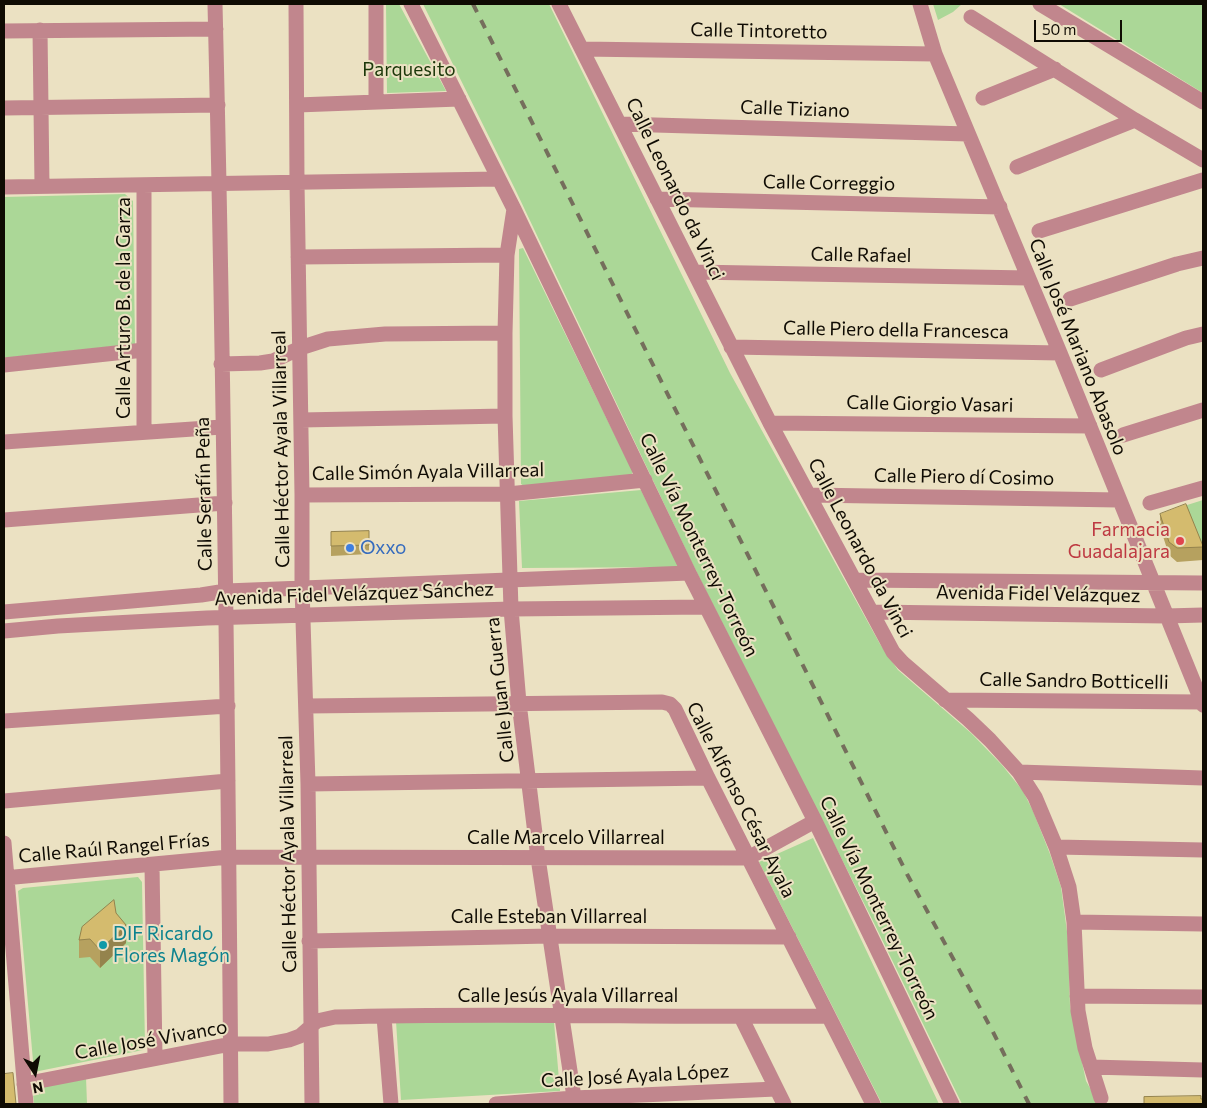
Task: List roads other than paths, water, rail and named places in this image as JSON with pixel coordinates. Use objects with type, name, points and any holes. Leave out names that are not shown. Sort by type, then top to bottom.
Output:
[{"type":"street","name":"Calle Serafín Peña","points":[[215,4],[220,184],[221,364],[228,706],[231,1104]]},
{"type":"street","name":"Calle Héctor Ayala Villarreal","points":[[296,4],[298,257],[302,420],[302,615],[307,706],[312,1104]]},
{"type":"street","points":[[376,4],[376,101]]},
{"type":"street","name":"Calle Vía Monterrey-Torreón","points":[[411,4],[514,209],[689,573],[815,821],[952,1104]]},
{"type":"street","name":"Calle Leonardo da Vinci","points":[[559,4],[770,423],[893,652],[902,663],[990,740],[1019,772],[1035,797],[1056,848],[1069,887],[1074,922],[1077,996],[1082,1032],[1091,1068],[1102,1098]]},
{"type":"street","name":"Calle José Mariano Abasolo","points":[[920,4],[935,54],[1000,207],[1203,704]]},
{"type":"street","points":[[1040,4],[1203,102]]},
{"type":"street","points":[[971,17],[1135,120],[1203,160]]},
{"type":"street","points":[[4,31],[216,29]]},
{"type":"street","points":[[40,30],[42,186]]},
{"type":"street","name":"Calle Tintoretto","points":[[582,49],[935,54]]},
{"type":"street","points":[[983,98],[1055,69]]},
{"type":"street","points":[[297,105],[459,99]]},
{"type":"street","points":[[4,108],[218,106]]},
{"type":"street","points":[[1018,167],[1135,120]]},
{"type":"street","name":"Calle Tiziano","points":[[620,124],[968,134]]},
{"type":"street","points":[[4,187],[498,179]]},
{"type":"street","points":[[1039,231],[1203,180]]},
{"type":"street","name":"Calle Arturo B. de la Garza","points":[[144,185],[144,431]]},
{"type":"street","name":"Calle Correggio","points":[[657,199],[1000,207]]},
{"type":"street","name":"Calle Juan Guerra","points":[[514,209],[507,255],[505,333],[505,416],[511,609],[538,858],[574,1101]]},
{"type":"street","points":[[298,257],[507,255]]},
{"type":"street","points":[[1070,299],[1177,264],[1203,258]]},
{"type":"street","name":"Calle Rafael","points":[[694,272],[1028,278]]},
{"type":"street","points":[[221,364],[274,361],[300,348],[328,339],[385,334],[505,333]]},
{"type":"street","points":[[1101,370],[1186,338],[1203,334]]},
{"type":"street","name":"Calle Piero della Francesca","points":[[731,347],[1060,353]]},
{"type":"street","points":[[4,365],[144,350]]},
{"type":"street","points":[[1122,435],[1203,410]]},
{"type":"street","points":[[302,420],[505,416]]},
{"type":"street","name":"Calle Giorgio Vasari","points":[[770,423],[1090,426]]},
{"type":"street","points":[[4,442],[222,427]]},
{"type":"street","name":"Calle Simón Ayala Villarreal","points":[[302,495],[508,494],[645,480]]},
{"type":"street","points":[[1150,503],[1203,488]]},
{"type":"street","name":"Calle Piero dí Cosimo","points":[[809,495],[1119,500]]},
{"type":"street","points":[[4,520],[225,503]]},
{"type":"street","name":"Avenida Fidel Velázquez Sánchez","points":[[4,612],[201,595],[226,591],[689,573]]},
{"type":"street","name":"Avenida Fidel Velázquez","points":[[855,580],[1203,583]]},
{"type":"street","name":"Avenida Fidel Velázquez Sánchez","points":[[4,631],[68,626],[302,615],[511,609],[706,607]]},
{"type":"street","name":"Avenida Fidel Velázquez","points":[[872,612],[1203,615]]},
{"type":"street","name":"Calle Sandro Botticelli","points":[[945,700],[1203,704]]},
{"type":"street","name":"Calle Alfonso César Ayala","points":[[307,706],[662,702],[670,704],[675,709],[748,858],[873,1104]]},
{"type":"street","points":[[4,721],[228,706]]},
{"type":"street","points":[[1019,772],[1203,778]]},
{"type":"street","points":[[308,784],[708,778]]},
{"type":"street","points":[[4,801],[228,782]]},
{"type":"street","name":"Calle Marcelo Villarreal","points":[[308,857],[748,858],[815,821]]},
{"type":"street","points":[[4,843],[5,878],[26,1104]]},
{"type":"street","points":[[1056,848],[1203,850]]},
{"type":"street","name":"Calle Raúl Rangel Frías","points":[[5,878],[229,857],[308,857]]},
{"type":"street","points":[[152,865],[155,1057]]},
{"type":"street","points":[[1074,922],[1203,924]]},
{"type":"street","name":"Calle Esteban Villarreal","points":[[309,941],[550,936],[789,936]]},
{"type":"street","points":[[1077,996],[1203,997]]},
{"type":"street","points":[[384,1016],[390,1104]]},
{"type":"street","name":"Calle Jesús Ayala Villarreal","points":[[310,1026],[317,1021],[335,1017],[384,1016],[828,1016]]},
{"type":"street","points":[[741,1017],[784,1104]]},
{"type":"street","name":"Calle José Vivanco","points":[[24,1084],[155,1057],[231,1044],[261,1045],[281,1042],[300,1036],[310,1026]]},
{"type":"street","points":[[1091,1068],[1203,1070]]},
{"type":"street","name":"Calle José Ayala López","points":[[496,1104],[776,1089]]},
{"type":"railway","points":[[473,4],[907,874],[992,1030],[1029,1104]]},
{"type":"place","name":"Farmacia Guadalajara","points":[[1180,541]]},
{"type":"place","name":"Oxxo","points":[[350,548]]},
{"type":"place","name":"DIF Ricardo Flores Magón","points":[[103,945]]},
{"type":"park label","name":"Parquesito","points":[[409,70]]}]
